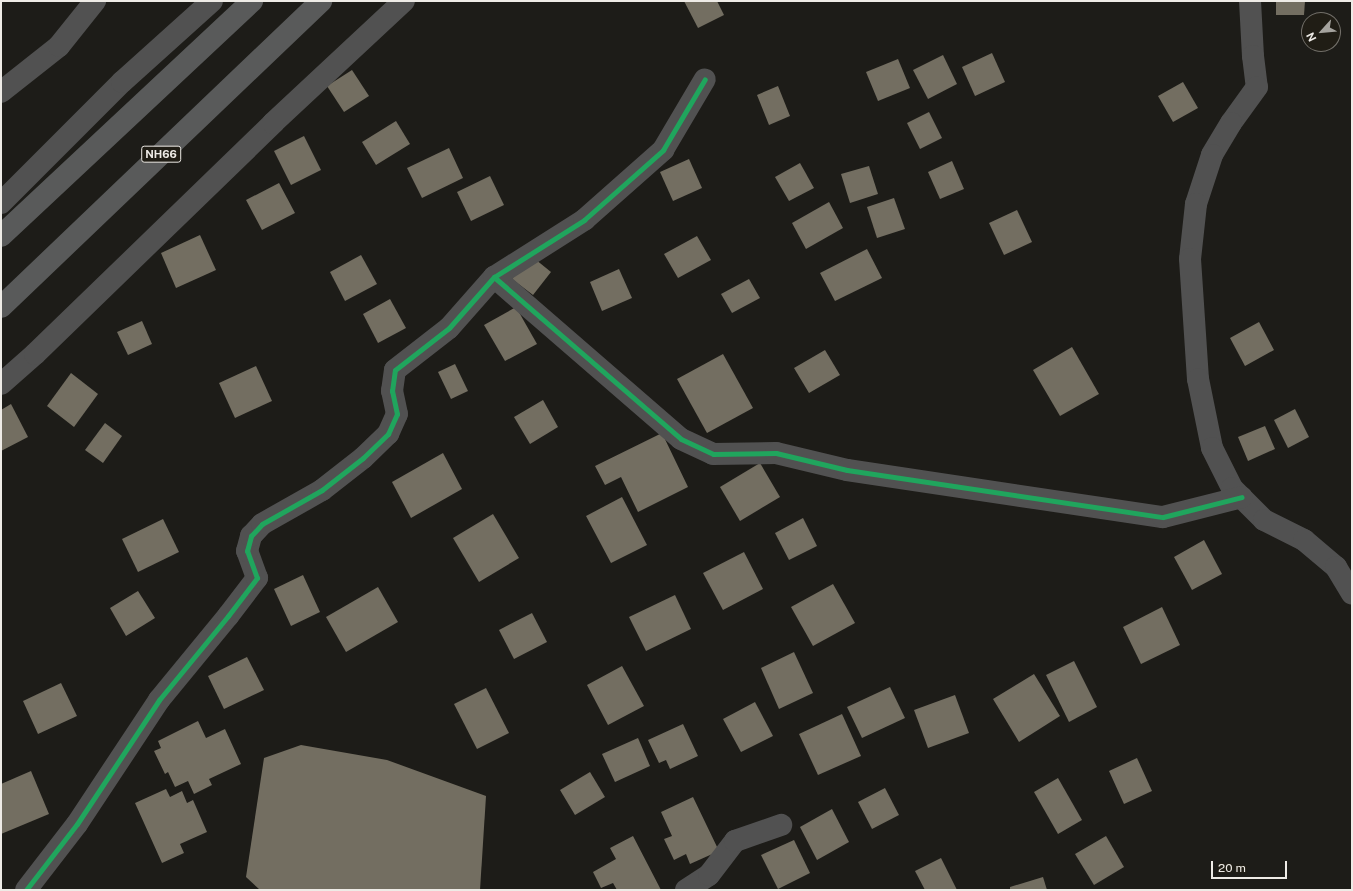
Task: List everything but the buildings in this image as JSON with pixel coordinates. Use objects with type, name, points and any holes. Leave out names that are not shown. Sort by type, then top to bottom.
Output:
[{"type":"highway","points":[[1,236],[252,1]]},
{"type":"highway","name":"NH66","points":[[1,307],[321,1]]},
{"type":"street","points":[[1,92],[59,46],[96,1]]},
{"type":"street","points":[[1,203],[122,82],[212,1]]},
{"type":"street","points":[[1,384],[35,354],[273,123],[404,1]]},
{"type":"street","points":[[1250,1],[1253,56],[1257,87],[1231,123],[1212,155],[1196,204],[1190,260],[1198,379],[1212,448],[1232,488],[1264,520],[1304,540],[1336,568],[1352,594]]},
{"type":"street","points":[[26,890],[77,824],[159,700],[257,578],[247,551],[252,536],[262,524],[322,490],[363,458],[388,434],[397,414],[392,391],[395,370],[449,328],[494,277],[584,220],[663,150],[705,79]]},
{"type":"street","points":[[494,277],[681,439],[713,454],[776,453],[847,470],[1163,517],[1242,497]]},
{"type":"street","points":[[686,890],[709,875],[735,841],[781,825]]},
{"type":"cycle path","points":[[26,890],[77,824],[159,700],[257,578],[247,551],[251,536],[262,524],[322,490],[363,458],[388,434],[397,414],[392,391],[395,370],[449,328],[494,277],[584,220],[663,150],[705,79]]},
{"type":"cycle path","points":[[494,277],[681,439],[713,454],[776,453],[847,470],[1163,517],[1242,497]]}]
